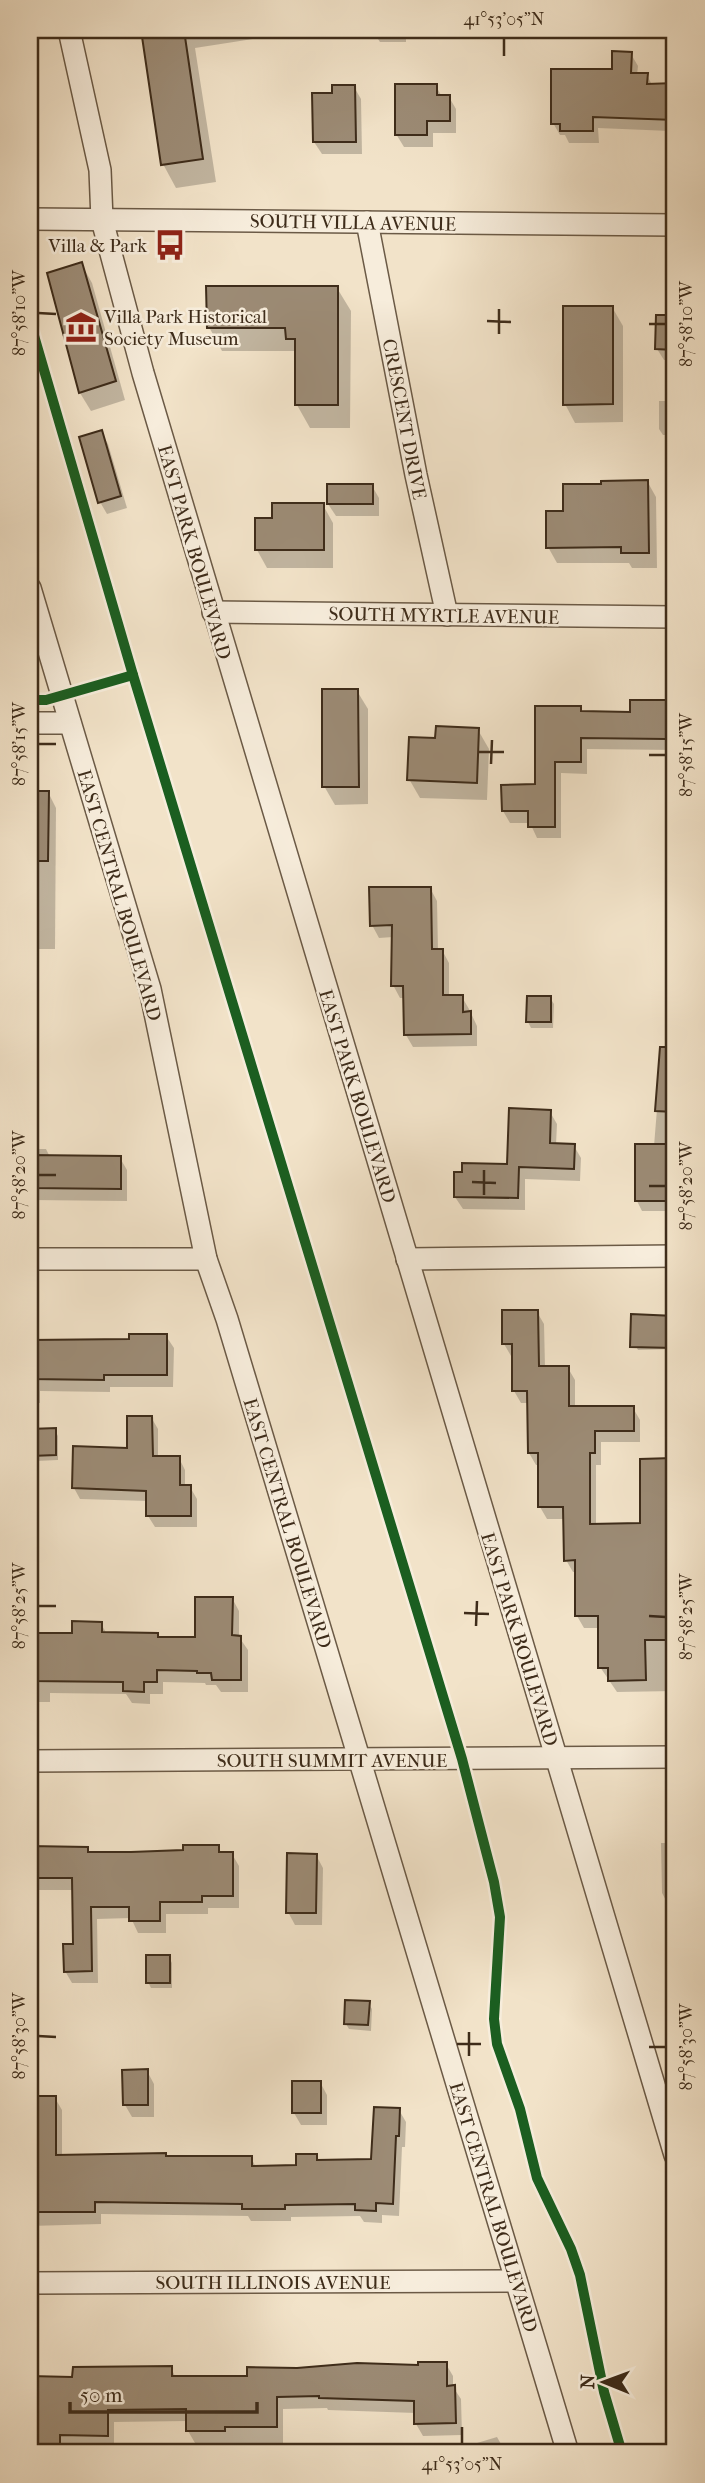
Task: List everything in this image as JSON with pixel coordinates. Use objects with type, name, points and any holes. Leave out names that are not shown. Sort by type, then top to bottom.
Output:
[{"type":"street","name":"EAST PARK BOULEVARD","points":[[69,30],[100,170],[102,220],[146,385],[675,2155]]},
{"type":"street","name":"SOUTH VILLA AVENUE","points":[[30,219],[675,225]]},
{"type":"street","name":"CRESCENT DRIVE","points":[[367,222],[416,475],[447,615]]},
{"type":"street","name":"EAST CENTRAL BOULEVARD","points":[[30,587],[150,989],[206,1259],[227,1319],[568,2453]]},
{"type":"street","name":"SOUTH MYRTLE AVENUE","points":[[213,612],[675,617]]},
{"type":"street","points":[[30,723],[70,723]]},
{"type":"street","points":[[407,1259],[675,1256]]},
{"type":"street","points":[[30,1259],[206,1259]]},
{"type":"street","name":"SOUTH SUMMIT AVENUE","points":[[30,1761],[675,1757]]},
{"type":"street","name":"SOUTH ILLINOIS AVENUE","points":[[30,2283],[516,2281]]},
{"type":"building","points":[[141,30],[184,30],[203,159],[161,165]]},
{"type":"building","points":[[612,51],[632,52],[631,73],[648,73],[647,84],[675,83],[675,120],[593,117],[593,131],[560,131],[560,124],[551,124],[551,69],[612,69]]},
{"type":"building","points":[[395,84],[437,84],[437,95],[450,95],[450,121],[427,121],[427,135],[395,135]]},
{"type":"building","points":[[332,85],[355,85],[356,142],[313,142],[312,93],[332,93]]},
{"type":"building","name":"Villa Park Historical Society Museum","points":[[82,262],[116,381],[79,393],[47,273]]},
{"type":"building","points":[[206,286],[338,286],[338,405],[295,405],[295,339],[286,339],[285,328],[207,328]]},
{"type":"building","points":[[563,306],[613,306],[613,404],[563,405]]},
{"type":"building","points":[[656,315],[675,315],[675,350],[655,349]]},
{"type":"building","points":[[102,430],[121,496],[98,503],[79,437]]},
{"type":"building","points":[[648,480],[649,553],[621,553],[621,547],[546,548],[546,511],[563,511],[563,484]]},
{"type":"building","points":[[327,484],[373,484],[373,504],[327,504]]},
{"type":"building","points":[[272,503],[324,503],[324,550],[255,550],[255,518],[272,518]]},
{"type":"building","points":[[322,689],[358,689],[359,787],[322,787]]},
{"type":"building","points":[[630,700],[666,700],[666,739],[581,738],[581,762],[555,762],[555,827],[528,827],[528,811],[502,811],[501,785],[535,784],[535,706],[581,706],[581,711],[630,712]]},
{"type":"building","points":[[436,726],[479,728],[477,783],[407,780],[409,737],[435,738]]},
{"type":"building","points":[[30,791],[49,791],[48,861],[30,861]]},
{"type":"building","points":[[369,887],[431,887],[432,949],[443,949],[443,995],[463,995],[463,1012],[471,1011],[471,1034],[404,1035],[403,986],[391,986],[392,925],[370,926]]},
{"type":"building","points":[[527,996],[551,996],[551,1022],[526,1022]]},
{"type":"building","points":[[660,1047],[675,1047],[675,1112],[655,1111]]},
{"type":"building","points":[[509,1108],[551,1110],[550,1143],[575,1144],[574,1169],[519,1167],[518,1198],[454,1197],[454,1172],[462,1172],[462,1163],[507,1164]]},
{"type":"building","points":[[635,1144],[667,1144],[667,1201],[635,1201]]},
{"type":"building","points":[[30,1155],[121,1156],[121,1189],[30,1188]]},
{"type":"building","points":[[502,1310],[538,1310],[539,1366],[569,1366],[569,1406],[634,1406],[634,1431],[595,1431],[595,1453],[590,1453],[590,1524],[640,1523],[640,1459],[672,1458],[674,1589],[671,1589],[671,1640],[645,1640],[646,1680],[608,1681],[608,1668],[598,1668],[598,1616],[575,1616],[575,1560],[564,1561],[563,1507],[538,1507],[538,1453],[528,1453],[527,1391],[512,1391],[512,1344],[502,1344]]},
{"type":"building","points":[[631,1314],[675,1316],[675,1348],[630,1347]]},
{"type":"building","points":[[129,1334],[167,1334],[167,1375],[104,1375],[104,1380],[30,1379],[30,1340],[129,1339]]},
{"type":"building","points":[[127,1416],[152,1416],[153,1456],[180,1456],[180,1485],[191,1485],[191,1516],[146,1516],[146,1491],[72,1488],[73,1446],[127,1448]]},
{"type":"building","points":[[56,1428],[56,1455],[31,1456],[30,1429]]},
{"type":"building","points":[[195,1597],[233,1597],[232,1635],[241,1636],[241,1680],[212,1680],[211,1673],[197,1671],[157,1670],[157,1682],[144,1682],[144,1692],[123,1691],[123,1682],[30,1681],[30,1633],[72,1633],[72,1621],[102,1622],[102,1632],[195,1637]]},
{"type":"building","points":[[183,1845],[219,1845],[219,1852],[233,1852],[233,1896],[202,1896],[202,1902],[160,1902],[160,1921],[129,1921],[129,1907],[91,1907],[92,1971],[64,1972],[63,1944],[73,1944],[72,1878],[30,1878],[30,1846],[88,1847],[88,1852],[131,1852],[183,1850]]},
{"type":"building","points":[[287,1853],[317,1854],[316,1913],[286,1913]]},
{"type":"building","points":[[146,1955],[170,1955],[170,1983],[146,1983]]},
{"type":"building","points":[[345,2000],[370,2001],[368,2025],[344,2024]]},
{"type":"building","points":[[148,2069],[148,2105],[123,2105],[122,2070]]},
{"type":"building","points":[[292,2081],[321,2081],[321,2113],[292,2113]]},
{"type":"building","points":[[32,2096],[56,2096],[56,2155],[166,2153],[166,2156],[252,2156],[252,2166],[296,2165],[296,2154],[317,2154],[317,2160],[371,2159],[374,2107],[400,2108],[393,2204],[376,2203],[376,2211],[355,2210],[355,2204],[242,2209],[242,2204],[95,2202],[95,2212],[30,2212]]},
{"type":"building","points":[[418,2362],[447,2362],[447,2386],[455,2385],[456,2423],[414,2424],[414,2401],[319,2396],[277,2397],[277,2427],[225,2427],[225,2431],[186,2431],[186,2409],[108,2410],[108,2436],[60,2435],[60,2453],[32,2453],[30,2376],[72,2377],[73,2367],[172,2366],[172,2376],[247,2376],[247,2367],[297,2368],[357,2363],[418,2365]]},
{"type":"cycle path","points":[[30,322],[133,675],[462,1759],[494,1882],[500,1917],[494,2019],[497,2044],[520,2109],[537,2178],[571,2249],[580,2275],[604,2392],[622,2453]]},
{"type":"cycle path","points":[[30,700],[46,700],[133,675]]},
{"type":"place","name":"Villa & Park","points":[[170,245]]},
{"type":"place","name":"Villa Park Historical Society Museum","points":[[81,327]]}]
